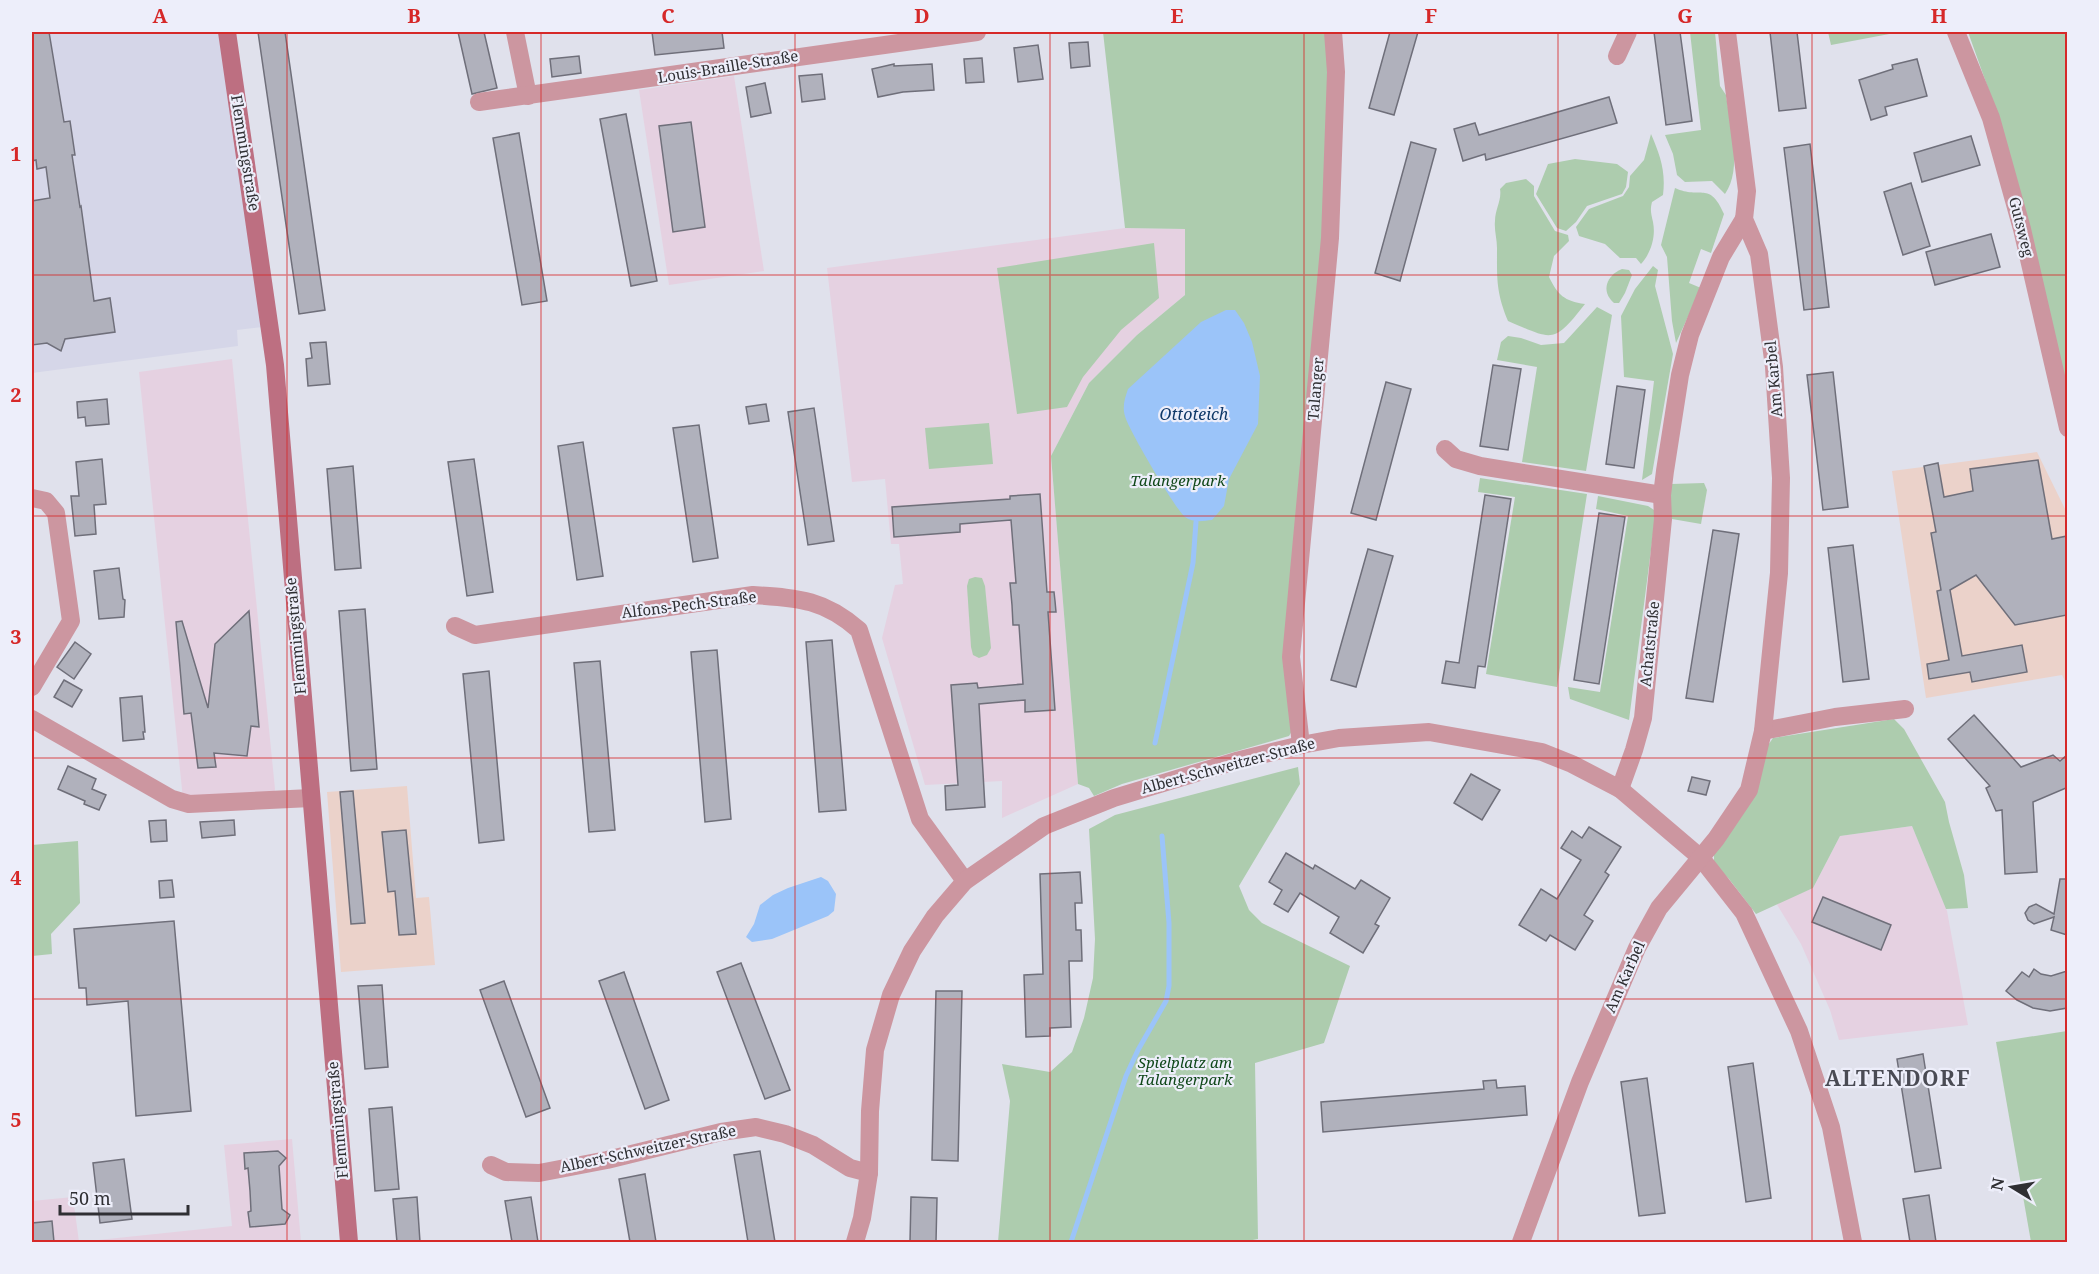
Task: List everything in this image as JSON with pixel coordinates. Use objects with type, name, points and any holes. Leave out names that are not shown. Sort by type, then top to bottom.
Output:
[{"type":"street","name":"Flemmingstraße","points":[[227,32],[274,365],[349,1242]]},
{"type":"street","points":[[515,32],[528,96]]},
{"type":"street","name":"Louis-Braille-Straße","points":[[479,102],[528,96],[848,40],[977,32]]},
{"type":"street","name":"Talanger","points":[[1301,745],[1291,657],[1330,238],[1336,72],[1333,32]]},
{"type":"street","points":[[1617,56],[1628,32]]},
{"type":"street","name":"Am Karbel","points":[[1521,1242],[1580,1082],[1637,948],[1659,908],[1701,858],[1749,790],[1763,731],[1779,573],[1781,478],[1774,367],[1759,254],[1744,219],[1747,191],[1727,32]]},
{"type":"street","name":"Gutsweg","points":[[1956,32],[1990,118],[2022,229],[2067,428]]},
{"type":"street","name":"Achatstraße","points":[[1620,789],[1643,718],[1663,519],[1662,495],[1680,375],[1690,335],[1721,257],[1744,219]]},
{"type":"street","points":[[1445,449],[1456,459],[1480,466],[1662,495]]},
{"type":"street","points":[[32,498],[46,501],[56,513],[71,621],[32,687]]},
{"type":"street","name":"Alfons-Pech-Straße","points":[[455,626],[476,635],[753,595],[797,598],[814,602],[844,617],[859,630],[920,819],[965,881]]},
{"type":"street","points":[[1763,731],[1834,717],[1905,709]]},
{"type":"street","points":[[32,718],[172,799],[189,804],[311,798]]},
{"type":"street","name":"Albert-Schweitzer-Straße","points":[[855,1242],[862,1218],[869,1173],[870,1111],[875,1050],[891,995],[935,916],[965,881],[1044,826],[1104,802],[1236,761],[1301,745],[1340,738],[1432,732],[1542,752],[1572,764],[1620,789],[1701,858],[1744,913],[1799,1031],[1831,1127],[1853,1242]]},
{"type":"street","name":"Albert-Schweitzer-Straße","points":[[491,1165],[506,1172],[539,1173],[607,1160],[721,1132],[756,1127],[785,1134],[813,1145],[850,1168],[869,1173]]},
{"type":"shaded area","points":[[32,32],[227,32],[270,326],[237,330],[238,346],[32,373]]},
{"type":"shaded area","points":[[734,76],[764,271],[669,285],[639,90]]},
{"type":"shaded area","points":[[1125,228],[1186,229],[1185,295],[1137,335],[1089,383],[1051,456],[1078,784],[1002,818],[1002,781],[925,785],[882,638],[895,585],[903,584],[899,544],[891,544],[885,479],[852,482],[827,268]]},
{"type":"shaded area","points":[[232,359],[275,789],[274,795],[183,799],[139,372]]},
{"type":"shaded area","points":[[2037,452],[2067,513],[2067,685],[2062,675],[1926,698],[1892,471]]},
{"type":"shaded area","points":[[407,786],[416,898],[429,897],[435,965],[341,972],[327,792]]},
{"type":"shaded area","points":[[1912,826],[1947,911],[1968,1025],[1839,1040],[1830,1010],[1801,944],[1776,903],[1813,888],[1840,836]]},
{"type":"shaded area","points":[[292,1139],[301,1242],[79,1242],[232,1226],[224,1145]]},
{"type":"shaded area","points":[[73,1197],[79,1242],[32,1242],[32,1201]]},
{"type":"green space","name":"Talangerpark","points":[[1103,32],[1330,32],[1332,73],[1295,726],[1289,736],[1122,784],[1094,796],[1089,788],[1078,784],[1051,456],[1089,383],[1137,335],[1185,295],[1185,229],[1125,228]]},
{"type":"green space","points":[[1690,32],[1715,32],[1720,86],[1726,95],[1734,146],[1733,172],[1725,194],[1712,181],[1685,182],[1677,175],[1673,154],[1665,135],[1701,130]]},
{"type":"green space","points":[[1828,32],[1900,32],[1831,45]]},
{"type":"green space","points":[[1968,32],[2067,32],[2067,406],[1993,102]]},
{"type":"green space","points":[[1651,134],[1662,163],[1664,186],[1663,195],[1652,202],[1653,239],[1650,250],[1641,264],[1636,258],[1620,258],[1605,244],[1579,236],[1576,227],[1589,209],[1623,196],[1629,187],[1630,176],[1644,160]]},
{"type":"green space","points":[[1575,159],[1617,164],[1628,172],[1626,187],[1622,194],[1587,206],[1576,222],[1566,231],[1557,228],[1536,194],[1548,164]]},
{"type":"green space","points":[[1526,179],[1534,186],[1534,196],[1555,231],[1568,235],[1569,241],[1554,256],[1549,277],[1562,296],[1585,304],[1566,327],[1551,335],[1544,335],[1508,321],[1499,293],[1495,224],[1500,189],[1506,183]]},
{"type":"green space","points":[[1675,188],[1709,194],[1714,197],[1724,214],[1711,253],[1701,249],[1689,283],[1701,288],[1676,343],[1667,257],[1661,245]]},
{"type":"green space","points":[[1154,243],[1159,298],[1121,330],[1083,377],[1067,407],[1017,414],[997,268]]},
{"type":"green space","points":[[1653,266],[1658,270],[1655,286],[1673,354],[1652,474],[1642,480],[1654,381],[1624,377],[1621,316],[1635,289]]},
{"type":"green space","points":[[1622,269],[1629,270],[1632,275],[1619,303],[1614,303],[1607,293],[1607,284],[1612,275]]},
{"type":"green space","points":[[1597,307],[1612,315],[1586,471],[1522,462],[1537,367],[1497,360],[1501,342],[1508,336],[1541,345],[1564,343]]},
{"type":"green space","points":[[989,423],[993,464],[929,469],[925,428]]},
{"type":"green space","points":[[1480,478],[1587,494],[1557,687],[1486,674],[1515,497],[1478,492]]},
{"type":"green space","points":[[1704,483],[1707,490],[1701,524],[1672,519],[1669,516],[1671,484]]},
{"type":"green space","points":[[1598,496],[1648,506],[1654,510],[1655,519],[1629,720],[1570,699],[1568,687],[1600,692],[1628,516],[1596,509]]},
{"type":"green space","points":[[982,578],[985,586],[991,648],[987,655],[979,658],[973,655],[971,647],[967,586],[969,579]]},
{"type":"green space","points":[[1894,719],[1904,729],[1945,802],[1964,875],[1968,908],[1946,909],[1912,826],[1840,836],[1813,888],[1756,914],[1729,879],[1714,864],[1714,853],[1773,738]]},
{"type":"green space","name":"Spielplatz am Talangerpark","points":[[1298,767],[1300,784],[1239,886],[1249,910],[1262,923],[1350,966],[1324,1043],[1255,1063],[1258,1239],[1242,1242],[998,1242],[1010,1101],[1002,1064],[1050,1072],[1072,1052],[1084,1018],[1093,978],[1095,939],[1089,829],[1115,815]]},
{"type":"green space","points":[[78,841],[80,903],[51,934],[52,954],[32,956],[32,845]]},
{"type":"green space","points":[[2067,1031],[2067,1242],[2031,1242],[1996,1042]]},
{"type":"water","name":"Ottoteich","points":[[1226,310],[1235,310],[1244,323],[1252,342],[1260,376],[1258,424],[1229,479],[1224,506],[1212,520],[1195,521],[1185,517],[1180,511],[1152,468],[1128,423],[1124,412],[1124,402],[1128,389],[1201,322]]},
{"type":"water","points":[[821,877],[828,881],[836,894],[834,911],[828,916],[772,939],[752,942],[746,937],[754,924],[760,905],[773,895],[788,888]]},
{"type":"building","points":[[32,32],[49,32],[64,122],[70,121],[75,155],[72,155],[94,301],[110,298],[115,332],[65,339],[61,351],[47,343],[32,345],[32,201],[50,198],[46,167],[37,169],[36,160],[32,161]]},
{"type":"building","points":[[258,32],[285,32],[325,310],[299,314]]},
{"type":"building","points":[[458,32],[484,32],[497,88],[472,94]]},
{"type":"building","points":[[652,32],[722,32],[724,48],[655,55]]},
{"type":"building","points":[[1390,32],[1418,32],[1394,115],[1369,108]]},
{"type":"building","points":[[1654,32],[1680,32],[1692,121],[1666,125]]},
{"type":"building","points":[[1770,32],[1797,32],[1806,108],[1779,111]]},
{"type":"building","points":[[1088,42],[1090,66],[1071,68],[1069,43]]},
{"type":"building","points":[[1038,45],[1043,79],[1018,82],[1014,48]]},
{"type":"building","points":[[579,56],[581,73],[552,77],[550,59]]},
{"type":"building","points":[[982,58],[984,82],[966,83],[964,59]]},
{"type":"building","points":[[1917,59],[1927,96],[1885,107],[1887,115],[1871,120],[1859,80],[1893,69],[1892,65]]},
{"type":"building","points":[[894,64],[894,66],[932,64],[934,90],[903,92],[878,97],[872,69]]},
{"type":"building","points":[[822,74],[825,99],[802,102],[799,76]]},
{"type":"building","points":[[765,83],[771,113],[751,117],[746,87]]},
{"type":"building","points":[[1609,97],[1617,123],[1486,160],[1485,154],[1463,161],[1454,129],[1475,123],[1479,135]]},
{"type":"building","points":[[626,114],[657,281],[631,286],[600,119]]},
{"type":"building","points":[[691,122],[705,227],[673,232],[659,126]]},
{"type":"building","points":[[519,133],[547,301],[522,305],[493,138]]},
{"type":"building","points":[[1971,136],[1980,165],[1922,182],[1914,153]]},
{"type":"building","points":[[1411,142],[1436,149],[1400,281],[1375,273]]},
{"type":"building","points":[[1810,144],[1829,307],[1804,310],[1784,148]]},
{"type":"building","points":[[1911,183],[1930,246],[1903,255],[1884,192]]},
{"type":"building","points":[[1991,234],[2000,267],[1935,285],[1926,252]]},
{"type":"building","points":[[326,342],[330,384],[308,386],[306,359],[312,358],[310,343]]},
{"type":"building","points":[[1493,365],[1521,369],[1508,450],[1480,446]]},
{"type":"building","points":[[1833,372],[1848,507],[1823,510],[1807,375]]},
{"type":"building","points":[[1386,382],[1411,389],[1376,520],[1351,513]]},
{"type":"building","points":[[1617,386],[1645,390],[1634,468],[1606,464]]},
{"type":"building","points":[[107,399],[109,424],[86,426],[85,417],[78,418],[77,402]]},
{"type":"building","points":[[766,404],[769,421],[749,424],[746,407]]},
{"type":"building","points":[[814,408],[834,541],[808,545],[788,412]]},
{"type":"building","points":[[699,425],[718,558],[693,562],[673,428]]},
{"type":"building","points":[[583,442],[603,576],[577,580],[558,446]]},
{"type":"building","points":[[102,459],[106,504],[94,505],[96,534],[75,536],[71,496],[79,496],[76,462]]},
{"type":"building","points":[[474,459],[493,592],[467,596],[448,462]]},
{"type":"building","points":[[2038,460],[2052,539],[2067,536],[2067,615],[2015,625],[1976,575],[1950,590],[1962,656],[2022,645],[2027,672],[1972,682],[1970,672],[1929,679],[1927,664],[1949,660],[1937,591],[1941,590],[1931,533],[1936,532],[1924,466],[1938,463],[1944,497],[1973,491],[1970,469]]},
{"type":"building","points":[[353,466],[361,568],[335,570],[327,469]]},
{"type":"building","points":[[1040,494],[1047,592],[1054,592],[1056,612],[1048,612],[1055,710],[1025,712],[1025,700],[979,704],[985,807],[946,810],[945,786],[958,785],[951,685],[977,683],[978,688],[1023,684],[1019,625],[1013,625],[1010,583],[1016,583],[1011,520],[960,524],[960,532],[894,537],[892,507],[1010,499],[1010,496]]},
{"type":"building","points":[[1485,495],[1511,499],[1485,667],[1478,666],[1475,688],[1442,683],[1446,661],[1459,663]]},
{"type":"building","points":[[1599,513],[1625,517],[1599,684],[1574,680]]},
{"type":"building","points":[[1713,530],[1739,534],[1713,702],[1686,698]]},
{"type":"building","points":[[1853,545],[1869,679],[1843,682],[1828,548]]},
{"type":"building","points":[[1368,549],[1393,556],[1356,687],[1331,680]]},
{"type":"building","points":[[119,568],[125,600],[124,617],[99,619],[94,571]]},
{"type":"building","points":[[365,609],[377,769],[351,771],[339,611]]},
{"type":"building","points":[[249,611],[259,727],[251,726],[247,756],[214,753],[216,767],[198,768],[191,713],[184,714],[176,622],[182,621],[208,708],[215,644]]},
{"type":"building","points":[[832,640],[846,810],[819,812],[806,642]]},
{"type":"building","points":[[75,642],[91,654],[74,679],[57,667]]},
{"type":"building","points":[[717,650],[731,819],[705,822],[691,652]]},
{"type":"building","points":[[600,661],[615,830],[589,832],[574,663]]},
{"type":"building","points":[[489,671],[504,840],[479,843],[463,674]]},
{"type":"building","points":[[64,680],[82,690],[72,707],[54,697]]},
{"type":"building","points":[[142,696],[144,739],[123,741],[120,698]]},
{"type":"building","points":[[1974,715],[2021,767],[2053,755],[2060,761],[2067,755],[2066,788],[2033,802],[2037,872],[2005,874],[2002,810],[1996,811],[1986,788],[1990,786],[1948,739]]},
{"type":"building","points":[[68,766],[96,779],[92,789],[106,795],[99,810],[58,789]]},
{"type":"building","points":[[1471,774],[1500,790],[1482,820],[1454,803]]},
{"type":"building","points":[[1692,777],[1710,781],[1706,795],[1688,791]]},
{"type":"building","points":[[353,791],[365,923],[351,924],[340,792]]},
{"type":"building","points":[[166,820],[167,841],[151,842],[149,821]]},
{"type":"building","points":[[234,820],[235,835],[202,838],[200,822]]},
{"type":"building","points":[[1589,827],[1621,847],[1605,872],[1609,875],[1584,915],[1593,921],[1575,950],[1550,935],[1546,941],[1519,925],[1541,889],[1557,899],[1581,860],[1561,848],[1572,831],[1582,838]]},
{"type":"building","points":[[406,830],[416,934],[399,935],[395,891],[388,892],[382,832]]},
{"type":"building","points":[[1286,853],[1313,869],[1315,865],[1355,889],[1361,880],[1390,898],[1375,924],[1379,926],[1363,953],[1330,933],[1339,917],[1300,893],[1288,912],[1274,904],[1282,890],[1269,882]]},
{"type":"building","points":[[1080,872],[1082,903],[1075,903],[1076,930],[1081,930],[1082,961],[1069,961],[1071,1027],[1050,1028],[1050,1036],[1026,1037],[1024,975],[1043,974],[1040,874]]},
{"type":"building","points":[[2060,879],[2067,879],[2067,935],[2051,930],[2054,917],[2034,924],[2028,920],[2025,913],[2029,907],[2036,904],[2054,914]]},
{"type":"building","points":[[172,880],[174,897],[160,898],[159,881]]},
{"type":"building","points":[[1823,897],[1891,925],[1881,950],[1812,922]]},
{"type":"building","points":[[174,921],[191,1111],[136,1116],[128,1001],[87,1005],[86,988],[79,988],[74,929]]},
{"type":"building","points":[[741,963],[790,1090],[765,1099],[717,972]]},
{"type":"building","points":[[2034,969],[2041,974],[2051,976],[2067,971],[2067,1008],[2050,1011],[2033,1008],[2006,991],[2022,972],[2029,977]]},
{"type":"building","points":[[624,972],[669,1100],[645,1109],[599,981]]},
{"type":"building","points":[[504,981],[550,1108],[526,1117],[480,990]]},
{"type":"building","points":[[382,985],[388,1067],[365,1069],[358,986]]},
{"type":"building","points":[[936,991],[962,991],[958,1161],[932,1160]]},
{"type":"building","points":[[1923,1054],[1941,1168],[1915,1172],[1897,1059]]},
{"type":"building","points":[[1753,1063],[1771,1198],[1746,1202],[1728,1067]]},
{"type":"building","points":[[1647,1078],[1665,1213],[1639,1216],[1621,1082]]},
{"type":"building","points":[[1496,1080],[1497,1088],[1525,1086],[1527,1115],[1323,1132],[1321,1102],[1484,1089],[1483,1081]]},
{"type":"building","points":[[392,1107],[399,1189],[375,1191],[369,1109]]},
{"type":"building","points":[[278,1151],[286,1158],[279,1166],[282,1209],[290,1215],[285,1224],[250,1227],[248,1212],[251,1211],[250,1191],[244,1153]]},
{"type":"building","points":[[760,1151],[775,1242],[748,1242],[734,1155]]},
{"type":"building","points":[[124,1159],[132,1219],[100,1223],[93,1163]]},
{"type":"building","points":[[645,1174],[656,1242],[630,1242],[619,1179]]},
{"type":"building","points":[[1929,1195],[1936,1242],[1910,1242],[1903,1199]]},
{"type":"building","points":[[417,1197],[420,1242],[397,1242],[393,1199]]},
{"type":"building","points":[[531,1197],[538,1242],[512,1242],[505,1201]]},
{"type":"building","points":[[911,1197],[937,1198],[936,1242],[910,1242]]},
{"type":"building","points":[[52,1221],[54,1242],[32,1242],[32,1223]]},
{"type":"waterway","points":[[1155,743],[1193,563],[1196,522]]},
{"type":"waterway","points":[[1071,1242],[1126,1076],[1166,1001],[1169,986],[1169,923],[1162,836]]},
{"type":"district","name":"ALTENDORF","points":[[1898,1079]]}]
